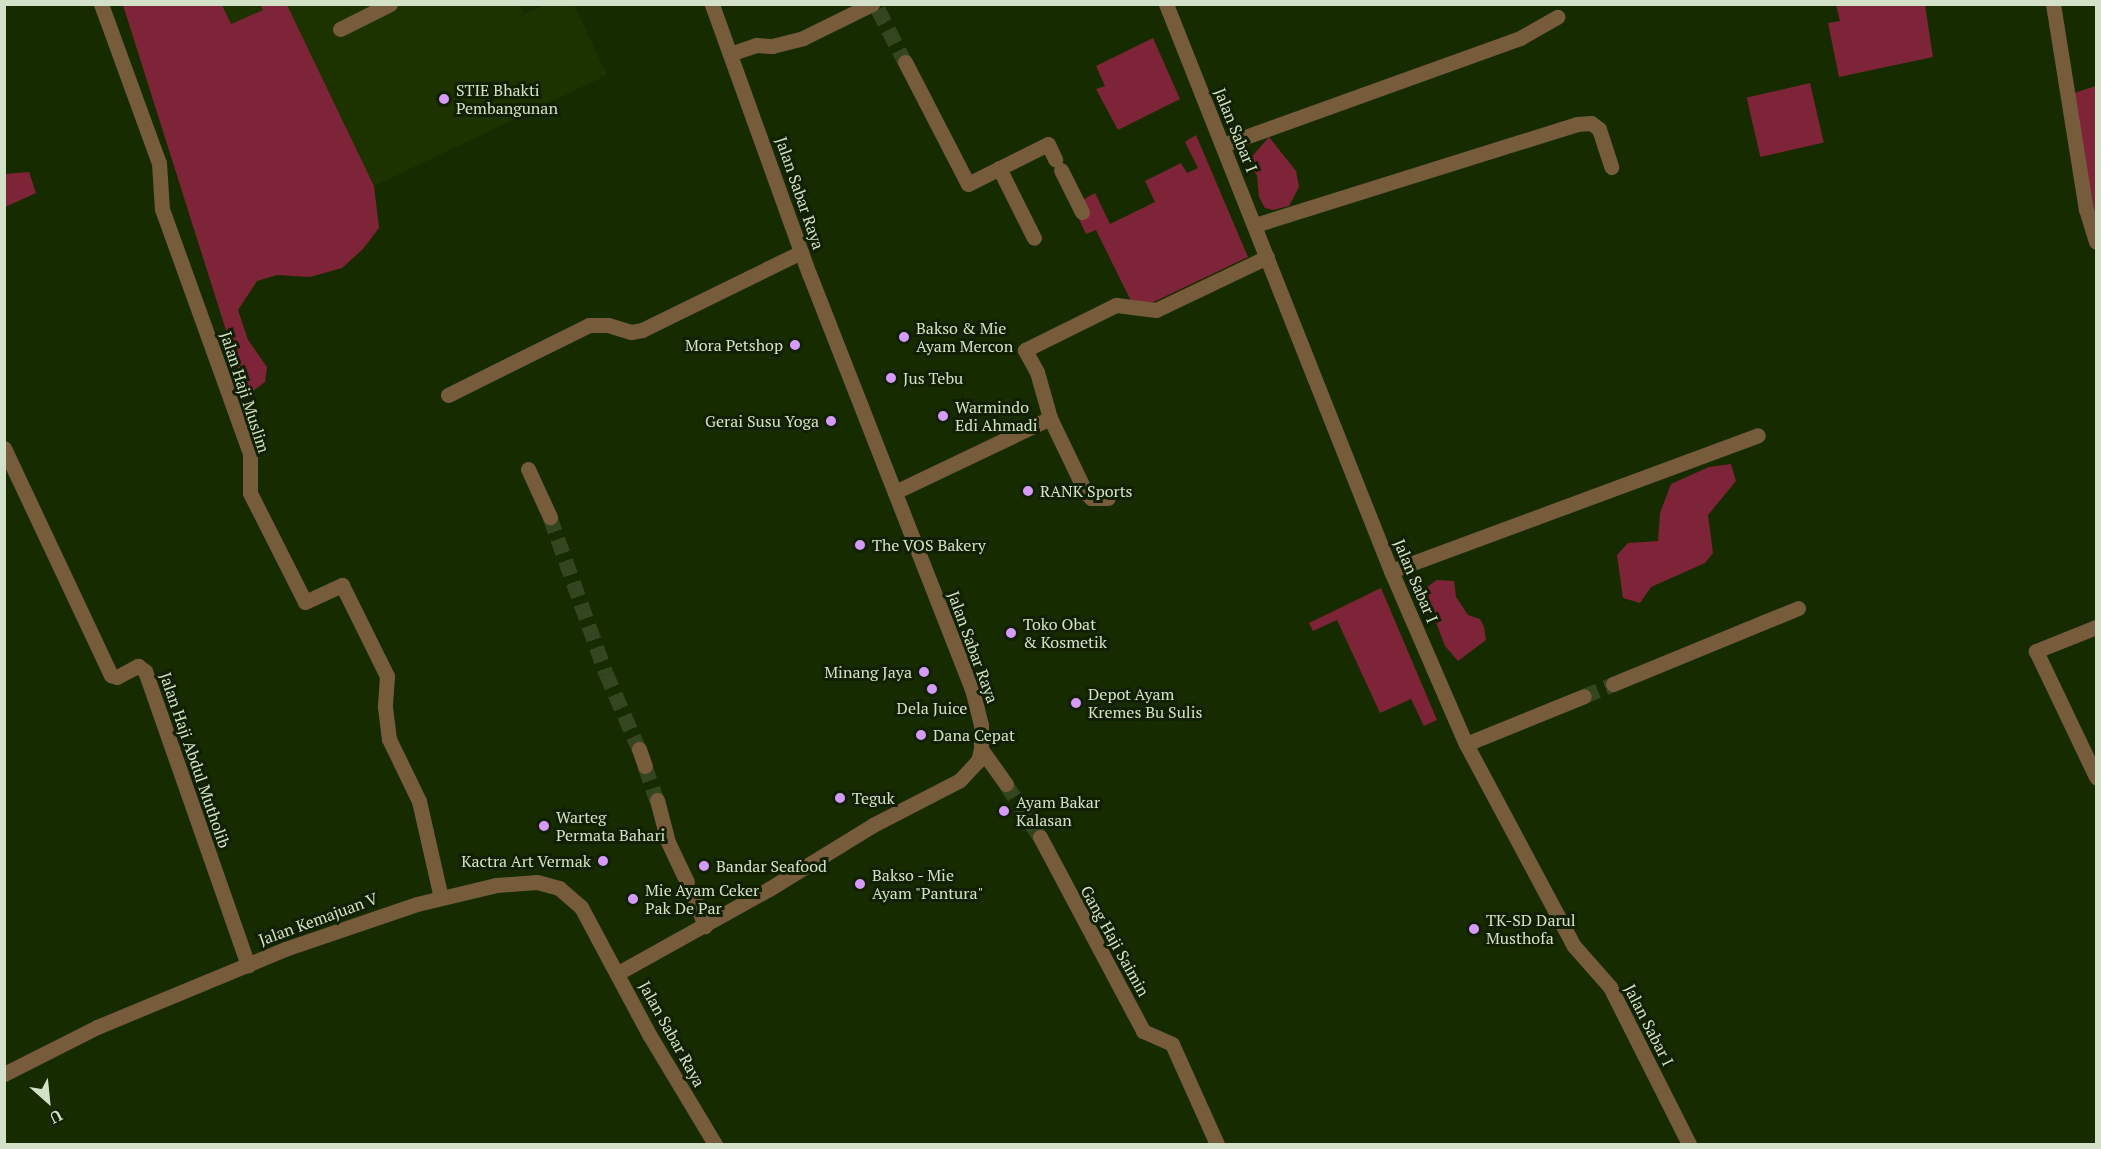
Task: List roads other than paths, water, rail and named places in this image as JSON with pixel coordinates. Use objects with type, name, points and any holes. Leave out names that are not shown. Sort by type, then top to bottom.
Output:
[{"type":"street","name":"Jalan Haji Muslim","points":[[101,4],[159,163],[162,209],[250,453],[250,493],[304,602],[342,585],[387,676],[385,707],[389,739],[419,801],[441,898]]},
{"type":"street","points":[[340,29],[390,4]]},
{"type":"street","name":"Jalan Sabar Raya","points":[[712,4],[801,252],[973,692],[981,723],[981,749],[978,761],[960,780],[873,825],[705,926],[618,973],[650,1036],[715,1144]]},
{"type":"street","name":"Jalan Sabar I","points":[[1166,4],[1391,571],[1466,744],[1574,946],[1610,987],[1689,1144]]},
{"type":"street","points":[[2053,4],[2086,209],[2097,241]]},
{"type":"street","points":[[730,54],[756,45],[772,46],[803,38],[876,6]]},
{"type":"street","points":[[1223,145],[1520,38],[1557,17]]},
{"type":"street","points":[[905,62],[968,184],[1048,144],[1082,212]]},
{"type":"street","points":[[1255,225],[1577,124],[1591,123],[1599,129],[1611,167]]},
{"type":"street","points":[[999,168],[1034,237]]},
{"type":"street","points":[[448,395],[589,325],[642,330],[801,252]]},
{"type":"street","points":[[1108,498],[1091,498],[1086,493],[1050,418],[1037,372],[1025,350],[1116,305],[1156,310],[1267,257]]},
{"type":"street","points":[[895,492],[1050,418]]},
{"type":"street","points":[[1391,571],[1758,435]]},
{"type":"street","name":"Jalan Haji Abdul Mutholib","points":[[4,448],[111,675],[117,677],[138,666],[145,671],[248,965]]},
{"type":"street","points":[[528,469],[550,518]]},
{"type":"street","points":[[1613,684],[1798,608]]},
{"type":"street","points":[[2097,627],[2036,651],[2097,777]]},
{"type":"street","points":[[1466,744],[1584,696]]},
{"type":"street","points":[[639,749],[645,766]]},
{"type":"street","points":[[981,749],[1006,783]]},
{"type":"street","points":[[657,800],[668,843],[687,882]]},
{"type":"street","name":"Gang Haji Saimin","points":[[1040,837],[1143,1031],[1172,1044],[1217,1144]]},
{"type":"street","name":"Jalan Kemajuan V","points":[[4,1074],[97,1027],[248,965],[441,898],[517,882],[559,888],[581,907],[618,973]]},
{"type":"street","points":[[695,900],[705,926]]},
{"type":"tunnel","points":[[878,9],[905,62]]},
{"type":"tunnel","points":[[550,517],[606,673],[639,749]]},
{"type":"tunnel","points":[[1584,696],[1613,684]]},
{"type":"tunnel","points":[[645,766],[657,800]]},
{"type":"tunnel","points":[[1006,784],[1040,837]]},
{"type":"place","name":"STIE Bhakti Pembangunan","points":[[444,99]]},
{"type":"place","name":"Bakso & Mie Ayam Mercon","points":[[904,337]]},
{"type":"place","name":"Mora Petshop","points":[[795,345]]},
{"type":"place","name":"Jus Tebu","points":[[891,378]]},
{"type":"place","name":"Warmindo Edi Ahmadi","points":[[943,416]]},
{"type":"place","name":"Gerai Susu Yoga","points":[[831,421]]},
{"type":"place","name":"RANK Sports","points":[[1028,491]]},
{"type":"place","name":"The VOS Bakery","points":[[860,545]]},
{"type":"place","name":"Toko Obat & Kosmetik","points":[[1011,633]]},
{"type":"place","name":"Minang Jaya","points":[[924,672]]},
{"type":"place","name":"Dela Juice","points":[[932,689]]},
{"type":"place","name":"Depot Ayam Kremes Bu Sulis","points":[[1076,703]]},
{"type":"place","name":"Dana Cepat","points":[[921,735]]},
{"type":"place","name":"Teguk","points":[[840,798]]},
{"type":"place","name":"Ayam Bakar Kalasan","points":[[1004,811]]},
{"type":"place","name":"Warteg Permata Bahari","points":[[544,826]]},
{"type":"place","name":"Kactra Art Vermak","points":[[603,861]]},
{"type":"place","name":"Bandar Seafood","points":[[704,866]]},
{"type":"place","name":"Bakso - Mie Ayam \"Pantura\"","points":[[860,884]]},
{"type":"place","name":"Mie Ayam Ceker Pak De Par","points":[[633,899]]},
{"type":"place","name":"TK-SD Darul Musthofa","points":[[1474,929]]}]
